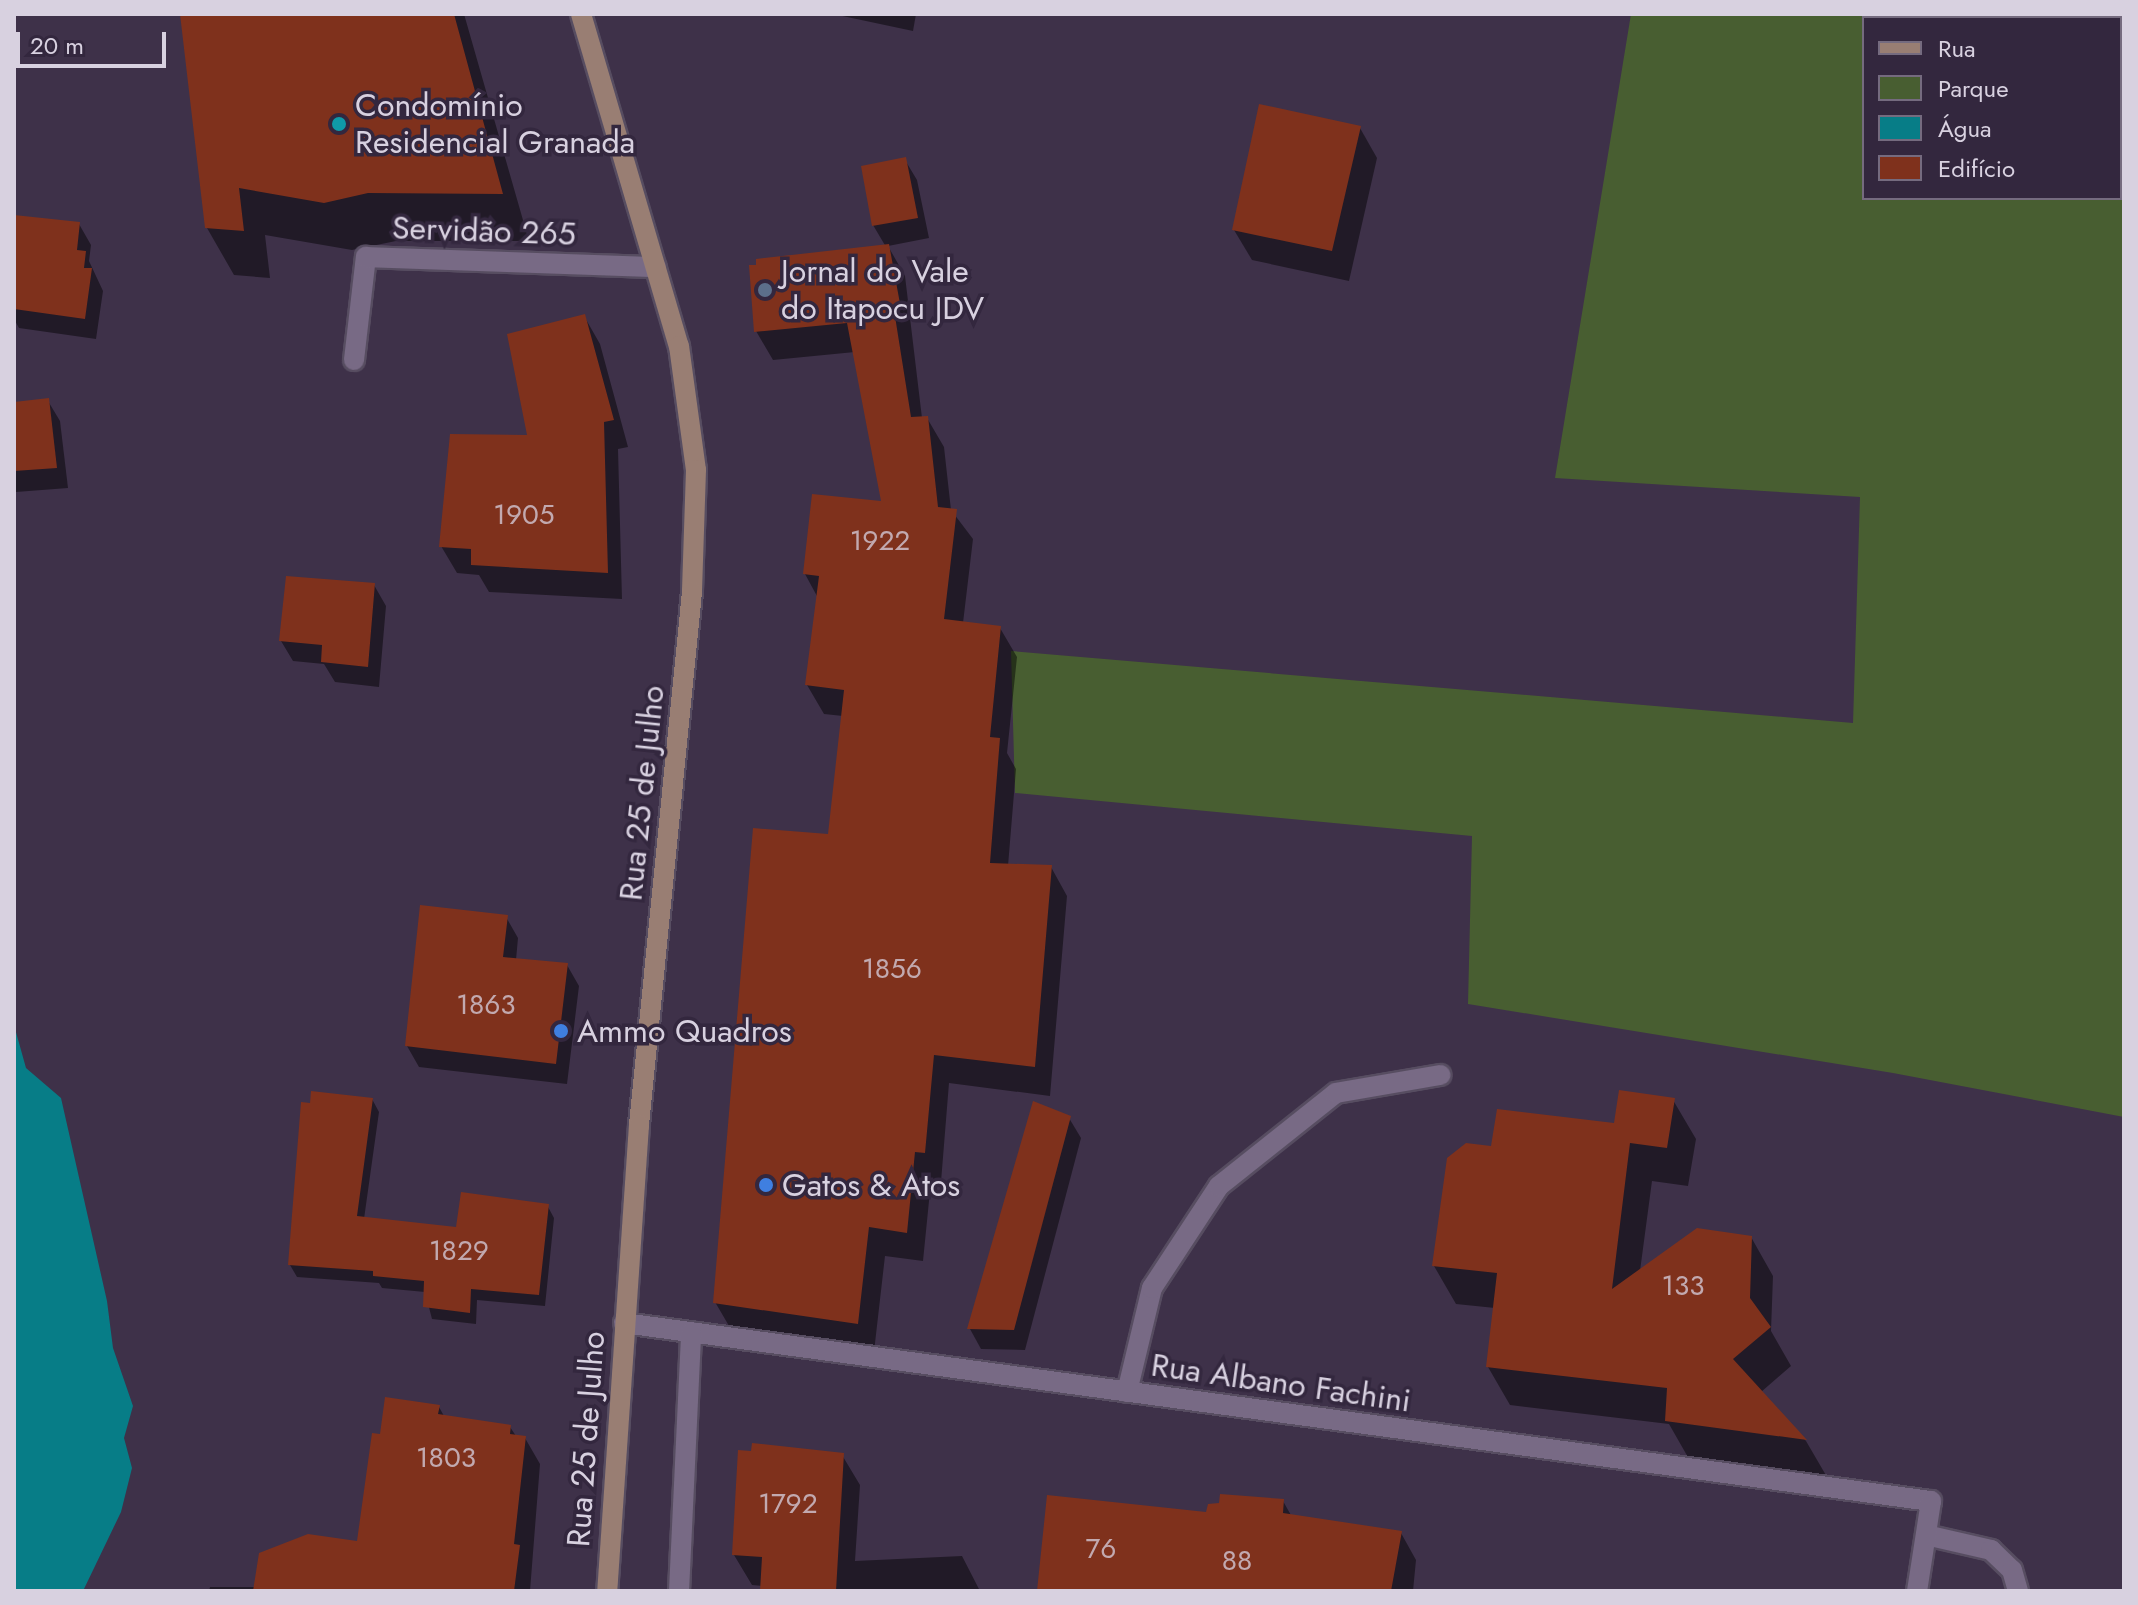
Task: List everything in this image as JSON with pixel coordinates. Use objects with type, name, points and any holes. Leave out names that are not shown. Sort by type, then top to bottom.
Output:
[{"type":"main road","name":"Rua 25 de Julho","points":[[581,14],[679,346],[695,485],[692,592],[624,1323],[607,1591]]},
{"type":"street","name":"Servidão 265","points":[[354,360],[366,257],[656,267]]},
{"type":"street","points":[[1127,1392],[1152,1288],[1219,1186],[1336,1093],[1440,1075]]},
{"type":"street","name":"Rua Albano Fachini","points":[[624,1323],[1931,1501],[1926,1535]]},
{"type":"street","points":[[679,1591],[691,1332]]},
{"type":"street","points":[[1917,1591],[1926,1535],[1991,1550],[2012,1570],[2018,1591]]},
{"type":"green space","points":[[1631,14],[2124,14],[2124,1117],[1893,1073],[1468,1004],[1472,836],[1015,793],[1011,651],[1853,723],[1860,497],[1555,478]]},
{"type":"water","points":[[14,1025],[26,1068],[61,1098],[107,1301],[113,1348],[133,1406],[124,1438],[132,1468],[121,1512],[83,1591],[14,1591]]},
{"type":"building","name":"Condomínio Residencial Granada","points":[[180,14],[454,14],[503,194],[368,193],[324,203],[239,188],[244,231],[205,228]]},
{"type":"building","points":[[1259,104],[1361,126],[1332,251],[1232,230]]},
{"type":"building","points":[[906,157],[918,218],[872,226],[861,166]]},
{"type":"building","points":[[14,215],[80,222],[77,250],[86,251],[84,268],[92,268],[85,319],[14,309]]},
{"type":"building","points":[[889,244],[901,309],[894,310],[911,417],[928,416],[938,507],[957,509],[944,619],[1001,626],[990,737],[1000,738],[990,863],[1052,865],[1035,1067],[934,1055],[925,1153],[915,1152],[907,1233],[869,1227],[858,1324],[713,1303],[753,828],[828,834],[844,690],[805,685],[819,576],[803,574],[812,494],[881,501],[847,323],[754,332],[749,265],[756,265],[756,259]]},
{"type":"building","points":[[585,314],[614,420],[604,422],[608,573],[471,565],[471,549],[439,547],[450,434],[527,435],[507,334]]},
{"type":"building","points":[[49,398],[57,468],[14,471],[14,402]]},
{"type":"building","points":[[286,576],[375,583],[368,667],[321,662],[322,645],[279,641]]},
{"type":"building","points":[[420,905],[508,915],[503,957],[568,963],[556,1064],[405,1046]]},
{"type":"building","points":[[1619,1090],[1675,1098],[1667,1148],[1630,1143],[1612,1289],[1697,1228],[1752,1236],[1750,1298],[1771,1327],[1733,1359],[1807,1440],[1665,1421],[1667,1388],[1486,1367],[1497,1273],[1432,1266],[1447,1158],[1466,1143],[1491,1146],[1497,1109],[1614,1123]]},
{"type":"building","points":[[311,1091],[373,1098],[357,1216],[456,1227],[461,1192],[549,1204],[539,1295],[471,1289],[470,1313],[423,1307],[424,1281],[373,1276],[373,1271],[288,1265],[301,1102],[310,1103]]},
{"type":"building","points":[[1033,1101],[1071,1116],[1014,1330],[967,1329]]},
{"type":"building","points":[[385,1397],[440,1405],[438,1414],[511,1425],[510,1434],[526,1436],[514,1544],[520,1545],[514,1591],[253,1591],[259,1553],[308,1534],[357,1541],[372,1433],[380,1434]]},
{"type":"building","points":[[752,1443],[844,1453],[836,1591],[760,1591],[762,1557],[732,1555],[738,1450],[751,1451]]},
{"type":"building","points":[[1220,1494],[1284,1499],[1283,1513],[1402,1531],[1391,1591],[1037,1591],[1047,1495],[1206,1512],[1208,1504],[1219,1503]]},
{"type":"place","name":"Condomínio Residencial Granada","points":[[339,124]]},
{"type":"place","name":"Jornal do Vale do Itapocu JDV","points":[[765,290]]},
{"type":"place","name":"Ammo Quadros","points":[[561,1031]]},
{"type":"place","name":"Gatos & Atos","points":[[766,1185]]}]
